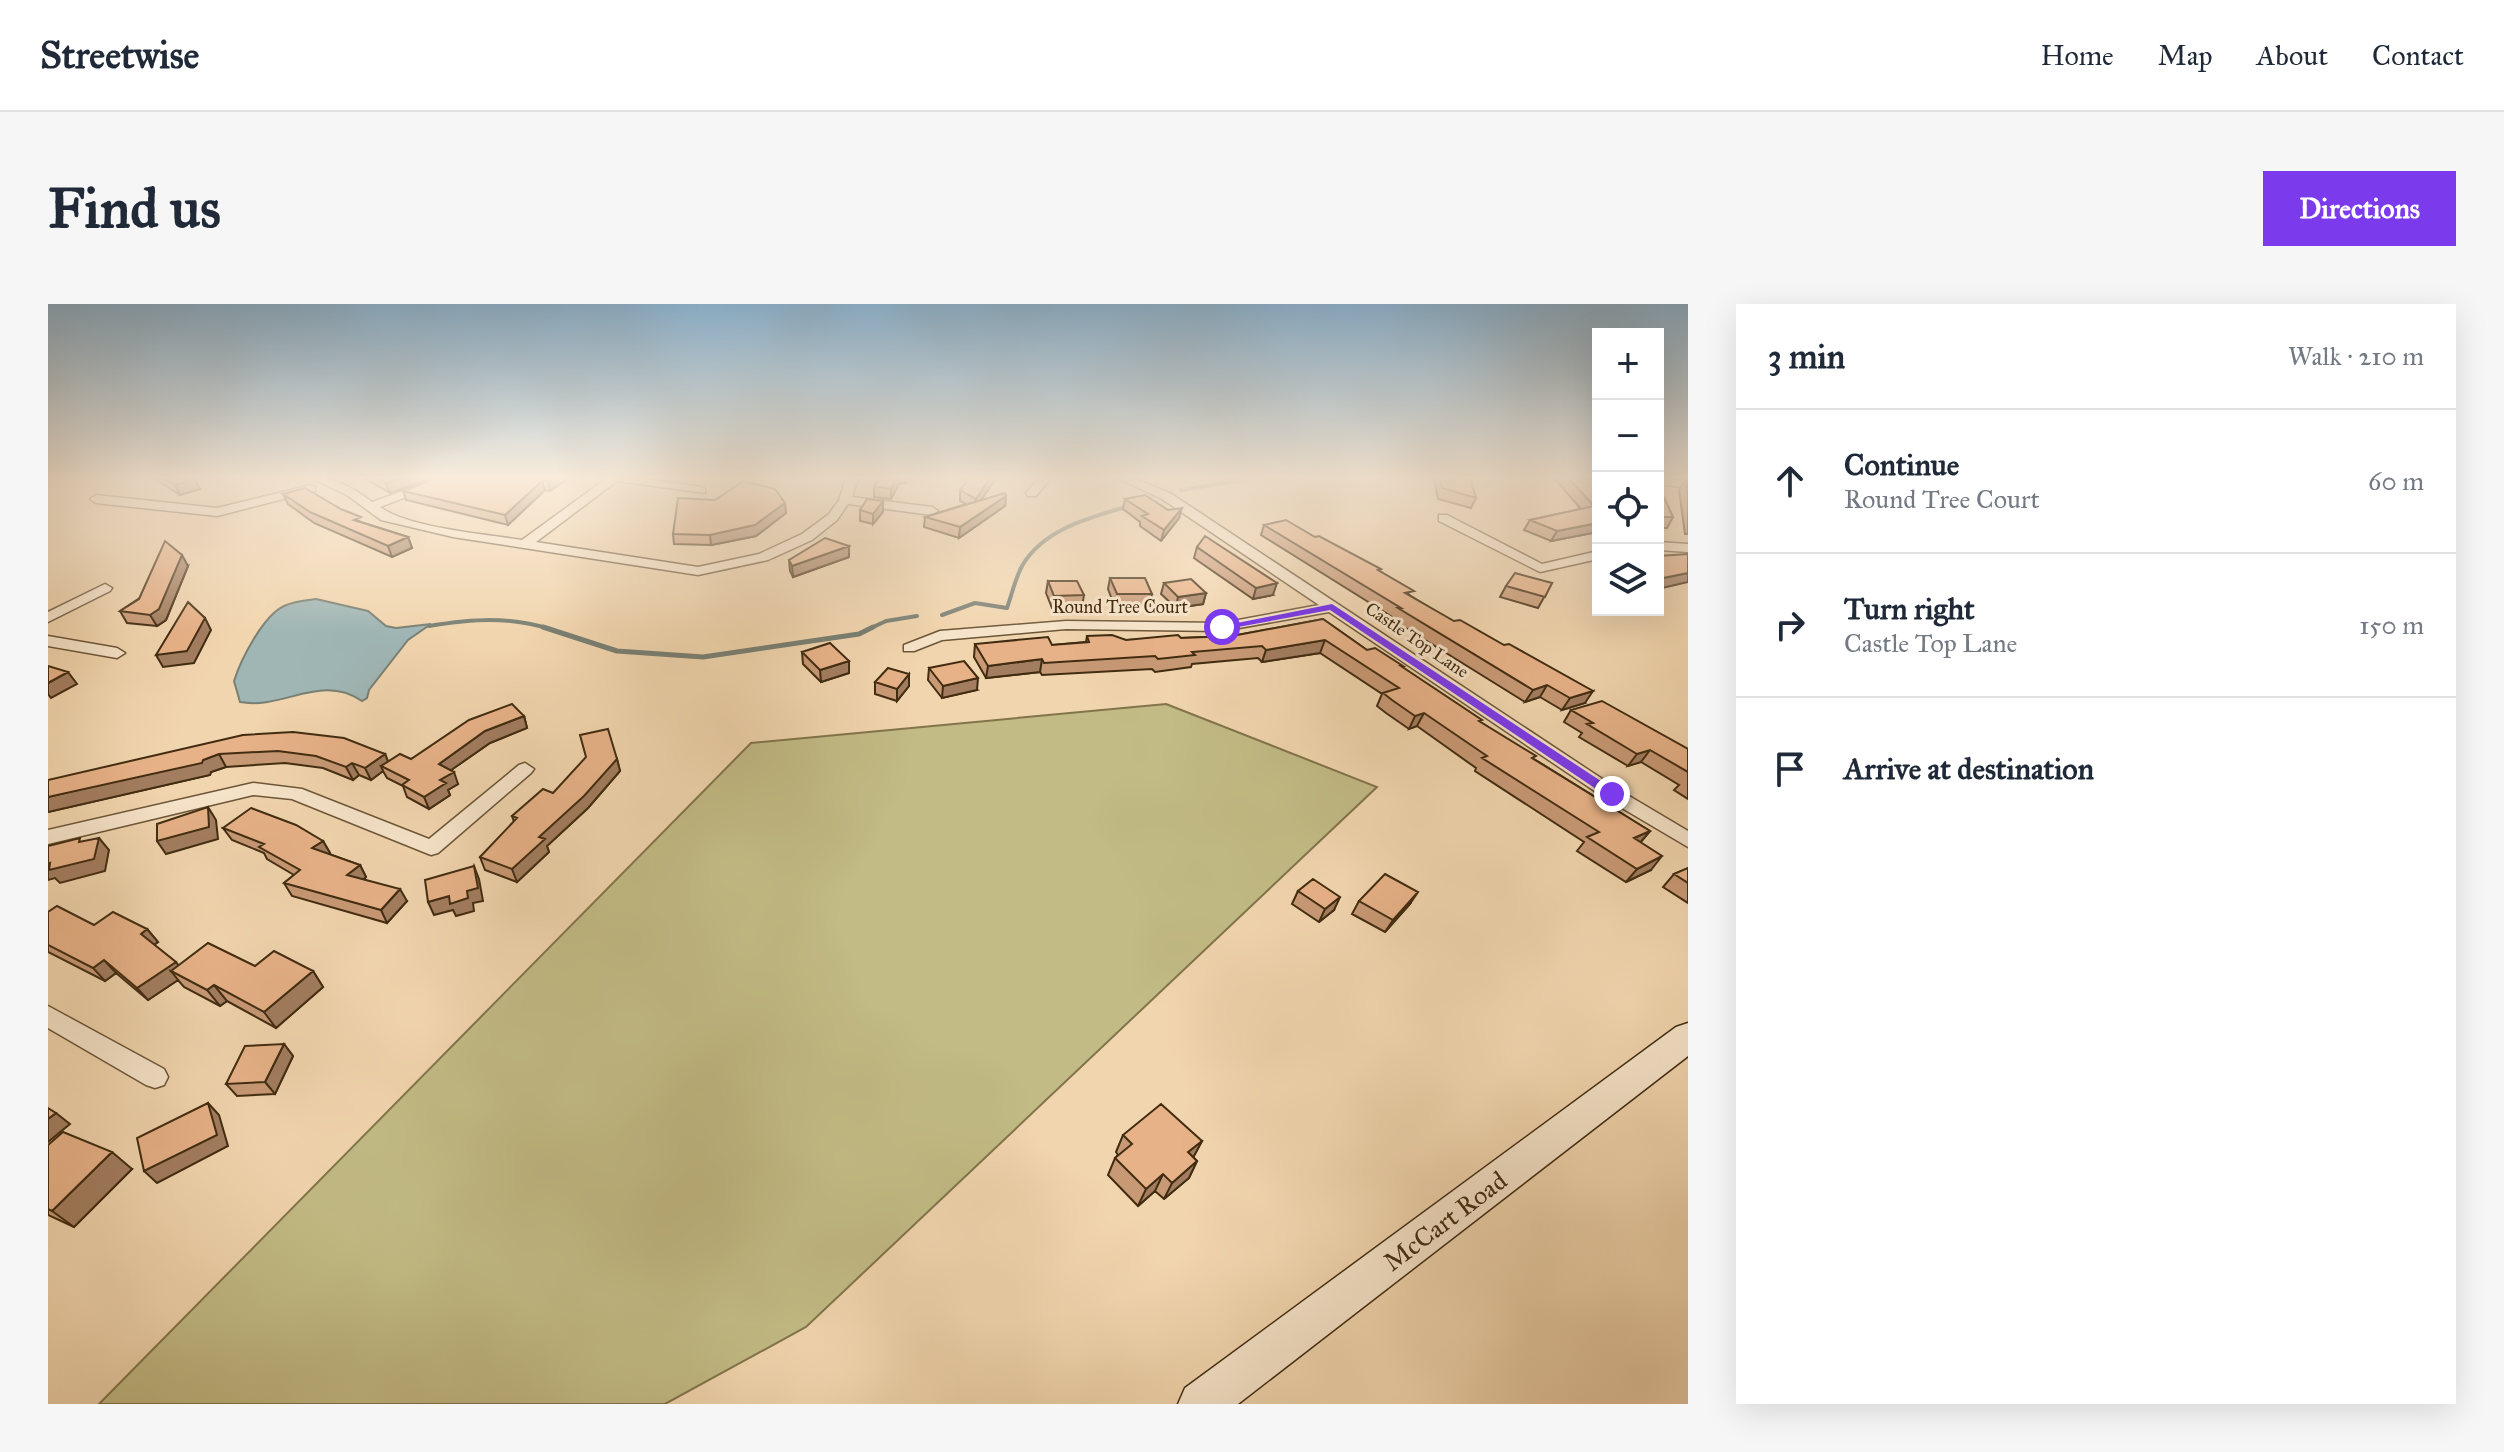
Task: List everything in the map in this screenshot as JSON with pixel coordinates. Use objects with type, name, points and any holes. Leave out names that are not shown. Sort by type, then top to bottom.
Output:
[{"type":"street","points":[[437,529],[698,571],[763,557],[817,529]]},
{"type":"street","points":[[525,544],[545,529]]},
{"type":"street","name":"Castle Top Lane","points":[[1216,529],[1612,794],[1688,840]]},
{"type":"street","points":[[1465,529],[1540,568],[1592,556]]},
{"type":"street","points":[[1664,546],[1688,548]]},
{"type":"street","points":[[48,618],[105,588]]},
{"type":"street","name":"Round Tree Court","points":[[909,648],[940,636],[1066,625],[1222,627],[1332,607]]},
{"type":"street","points":[[48,641],[117,653]]},
{"type":"street","points":[[48,837],[253,789],[295,793],[431,848],[525,769]]},
{"type":"street","points":[[48,1016],[155,1077]]},
{"type":"street","name":"McCart Road","points":[[1201,1404],[1688,1037]]},
{"type":"shaded area","points":[[1166,704],[1377,787],[806,1327],[665,1404],[99,1404],[751,743]]},
{"type":"water","points":[[316,599],[368,611],[386,626],[396,628],[431,624],[408,640],[362,701],[332,690],[256,703],[240,702],[234,681],[247,650],[261,628],[284,606]]},
{"type":"building","points":[[350,529],[384,529],[408,537],[388,546]]},
{"type":"building","points":[[674,529],[735,529],[710,535],[673,534]]},
{"type":"building","points":[[1271,529],[1302,529],[1319,536],[1381,569],[1378,570],[1414,591],[1405,593],[1454,621],[1460,620],[1504,645],[1509,644],[1593,691],[1570,698],[1547,685],[1533,690],[1398,608],[1401,608]]},
{"type":"building","points":[[1205,536],[1277,583],[1256,588],[1197,547]]},
{"type":"building","points":[[825,538],[849,546],[792,566],[789,560]]},
{"type":"building","points":[[165,541],[182,555],[159,609],[150,615],[120,611],[139,599]]},
{"type":"building","points":[[1688,554],[1688,573],[1664,578],[1664,556]]},
{"type":"building","points":[[1515,573],[1552,583],[1545,597],[1506,586]]},
{"type":"building","points":[[1110,578],[1145,578],[1152,594],[1117,594]]},
{"type":"building","points":[[1191,579],[1206,593],[1178,597],[1164,583]]},
{"type":"building","points":[[1048,581],[1077,581],[1084,595],[1054,596]]},
{"type":"building","points":[[188,602],[205,618],[187,651],[156,655]]},
{"type":"building","points":[[1323,619],[1367,650],[1375,648],[1403,666],[1482,720],[1479,721],[1536,756],[1532,758],[1650,831],[1634,838],[1662,856],[1637,869],[1587,837],[1599,832],[1482,758],[1487,756],[1424,713],[1415,716],[1392,700],[1383,693],[1399,688],[1325,640],[1266,650],[1262,646],[1192,652],[1195,655],[1158,659],[1155,656],[1044,663],[1042,659],[988,666],[975,644],[1048,637],[1052,645],[1089,642],[1087,636],[1112,635],[1126,640],[1178,635],[1181,638],[1232,636]]},
{"type":"building","points":[[830,643],[849,661],[820,670],[802,652]]},
{"type":"building","points":[[964,661],[978,678],[943,686],[929,668]]},
{"type":"building","points":[[48,666],[68,672],[48,683]]},
{"type":"building","points":[[888,668],[909,674],[897,689],[875,682]]},
{"type":"building","points":[[1602,701],[1688,749],[1688,772],[1650,750],[1637,754],[1587,724],[1593,723],[1571,710]]},
{"type":"building","points":[[512,704],[524,716],[485,731],[439,764],[454,772],[440,780],[446,783],[424,797],[402,785],[409,780],[381,766],[400,754],[411,759],[469,720]]},
{"type":"building","points":[[608,729],[617,759],[584,796],[539,837],[545,839],[512,869],[480,857],[517,818],[512,816],[543,789],[553,793],[586,757],[580,735]]},
{"type":"building","points":[[293,732],[344,738],[385,754],[365,768],[352,763],[346,767],[316,756],[278,751],[219,754],[202,763],[48,797],[48,780],[243,735]]},
{"type":"building","points":[[208,807],[209,827],[157,841],[157,824]]},
{"type":"building","points":[[251,808],[296,825],[323,841],[312,848],[360,865],[347,875],[400,889],[381,910],[284,883],[300,870],[259,847],[264,844],[223,828]]},
{"type":"building","points":[[80,838],[79,842],[99,838],[94,859],[49,870],[48,846]]},
{"type":"building","points":[[474,866],[478,888],[467,891],[468,898],[450,904],[449,896],[428,902],[425,880]]},
{"type":"building","points":[[1688,868],[1688,883],[1674,874]]},
{"type":"building","points":[[1385,874],[1418,892],[1393,920],[1359,901]]},
{"type":"building","points":[[1313,879],[1340,897],[1325,909],[1298,891]]},
{"type":"building","points":[[57,906],[94,925],[113,912],[147,929],[141,934],[176,962],[137,988],[104,960],[93,968],[48,945],[48,912]]},
{"type":"building","points":[[208,943],[255,966],[274,951],[313,971],[264,1012],[214,985],[207,990],[171,971]]},
{"type":"building","points":[[284,1044],[265,1082],[226,1084],[245,1046]]},
{"type":"building","points":[[208,1103],[217,1135],[144,1171],[137,1138]]},
{"type":"building","points":[[1161,1104],[1202,1141],[1188,1152],[1197,1161],[1172,1183],[1163,1174],[1146,1189],[1115,1158],[1132,1144],[1123,1135]]},
{"type":"building","points":[[48,1108],[56,1113],[48,1119]]},
{"type":"building","points":[[63,1132],[112,1152],[52,1211],[48,1209],[48,1145]]},
{"type":"waterway","points":[[942,615],[975,603],[1007,608],[1015,581],[1031,553],[1063,529]]},
{"type":"waterway","points":[[869,629],[886,621],[917,616]]},
{"type":"waterway","points":[[429,626],[490,620],[545,628]]},
{"type":"waterway","points":[[869,629],[873,627]]},
{"type":"waterway","points":[[545,628],[550,629]]},
{"type":"waterway","points":[[545,628],[617,651],[703,657],[859,634],[869,629]]},
{"type":"route","points":[[1222,627],[1332,607],[1612,794]]}]
